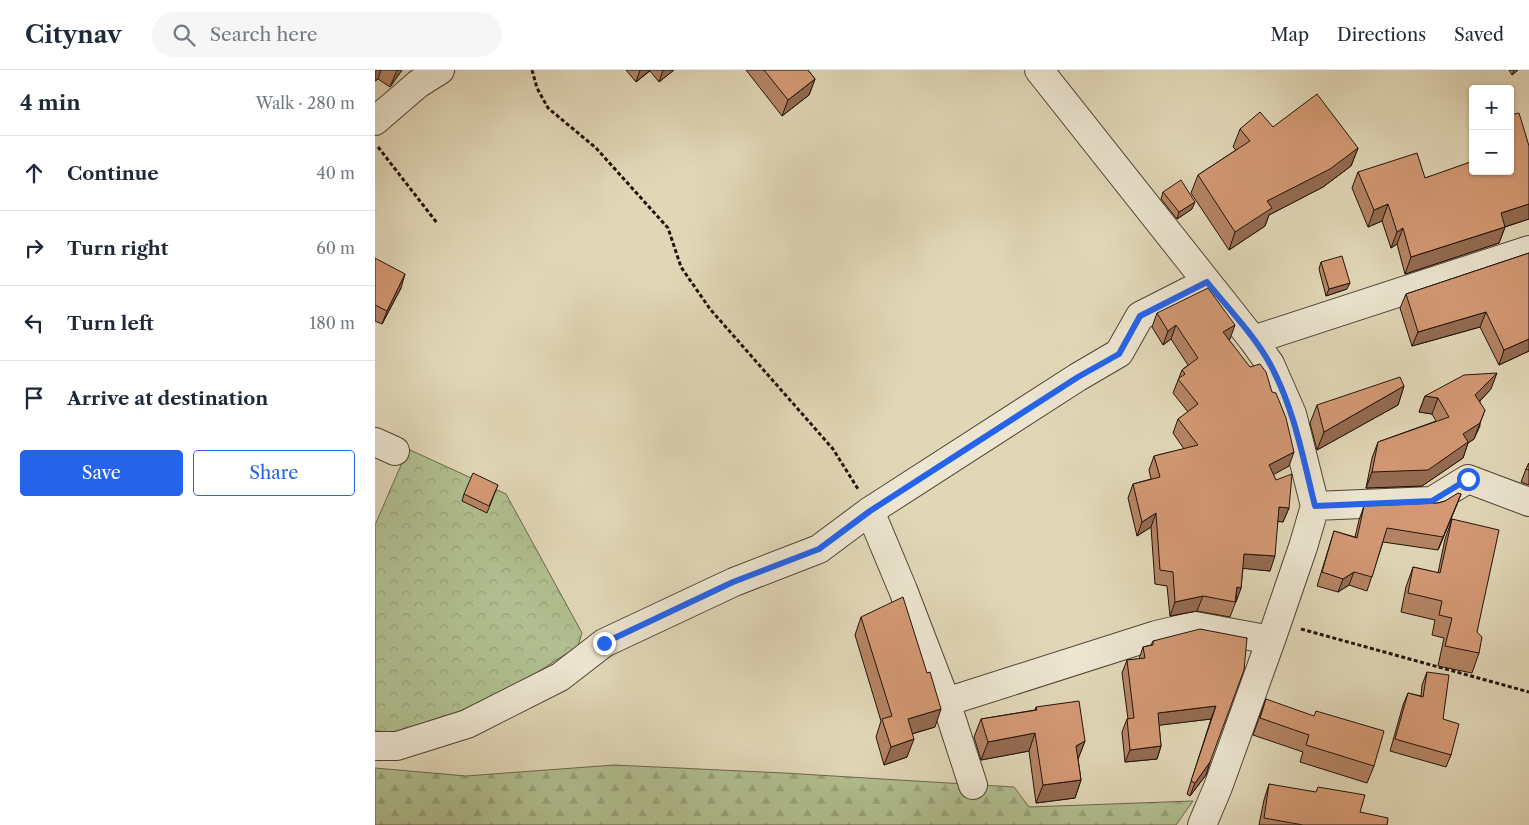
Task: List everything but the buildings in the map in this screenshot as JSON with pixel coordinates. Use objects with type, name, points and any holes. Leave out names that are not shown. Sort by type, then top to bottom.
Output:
[{"type":"street","points":[[375,122],[418,84],[440,70]]},
{"type":"street","points":[[1039,70],[1270,364],[1292,414],[1315,506],[1274,631],[1202,825]]},
{"type":"street","points":[[1253,340],[1529,250]]},
{"type":"street","points":[[375,746],[397,746],[467,724],[560,677],[604,643],[733,582],[819,549],[870,511],[1078,377],[1119,354],[1140,316],[1207,282]]},
{"type":"street","points":[[1315,506],[1432,501],[1468,479],[1529,502]]},
{"type":"street","points":[[870,511],[946,702],[973,785]]},
{"type":"street","points":[[946,702],[1156,636],[1195,626],[1274,631]]},
{"type":"path","points":[[533,70],[537,88],[548,108],[596,148],[668,228],[681,268],[711,309],[833,450],[870,511]]},
{"type":"path","points":[[375,143],[437,223]]},
{"type":"path","points":[[1274,631],[1529,692]]},
{"type":"green space","points":[[408,449],[506,494],[582,633],[578,646],[538,672],[464,710],[395,732],[375,731],[375,525]]},
{"type":"green space","points":[[614,765],[1014,787],[1029,807],[1193,801],[1176,825],[375,825],[375,768],[466,776]]},
{"type":"route","points":[[604,643],[733,582],[819,549],[870,511],[1078,377],[1119,354],[1140,316],[1207,282],[1270,364],[1292,414],[1315,506],[1432,501],[1468,479]]}]
